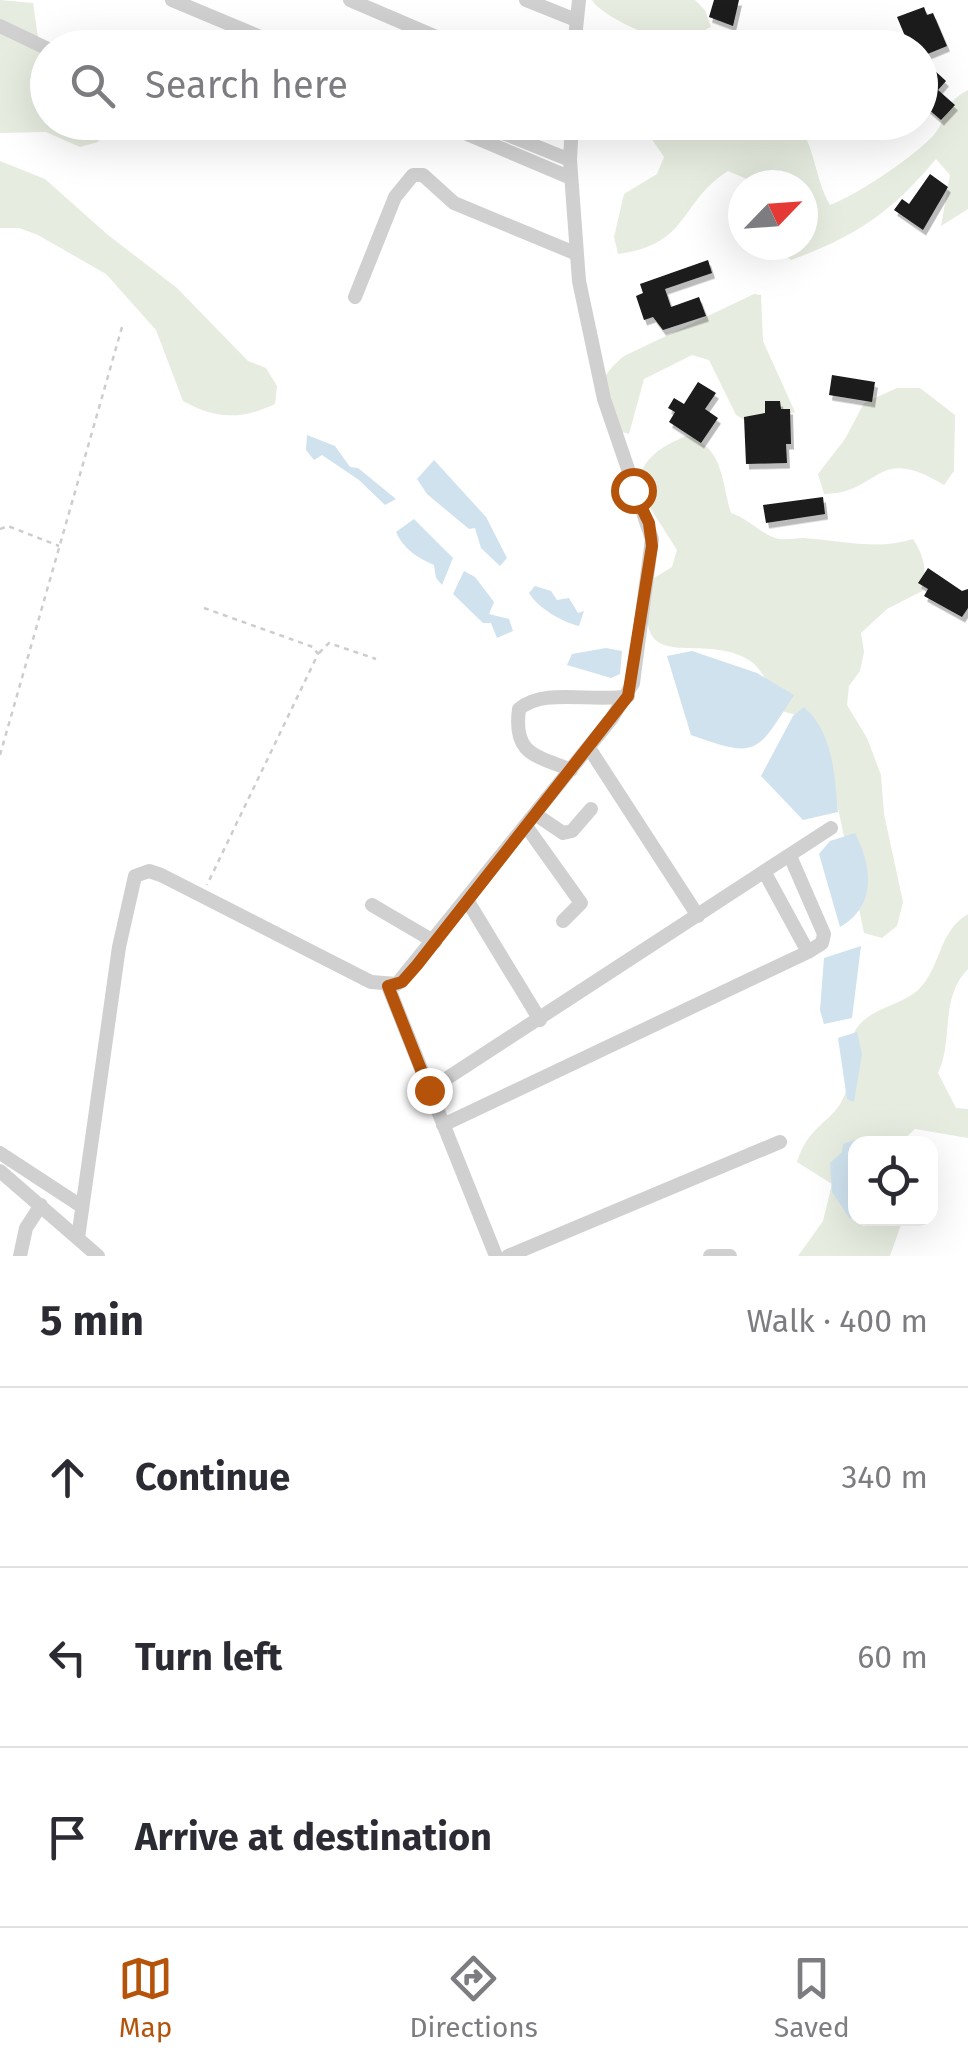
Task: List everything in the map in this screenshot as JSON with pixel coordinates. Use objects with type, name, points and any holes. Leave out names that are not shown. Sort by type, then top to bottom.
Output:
[{"type":"street","points":[[172,0],[244,30]]},
{"type":"street","points":[[350,0],[420,30]]},
{"type":"street","points":[[526,0],[576,20]]},
{"type":"street","points":[[575,30],[579,0]]},
{"type":"street","points":[[0,26],[30,40]]},
{"type":"street","points":[[481,140],[571,178]]},
{"type":"street","points":[[521,140],[570,160]]},
{"type":"street","points":[[78,1238],[131,883],[149,871],[371,982],[388,986],[402,982],[628,696],[636,671],[652,539],[604,399],[577,254],[571,140]]},
{"type":"street","points":[[354,297],[395,197],[413,175],[423,175],[454,203],[577,254]]},
{"type":"street","points":[[571,770],[524,748],[516,734],[519,709],[544,696],[603,701],[628,696]]},
{"type":"street","points":[[589,748],[698,916]]},
{"type":"street","points":[[531,820],[564,833],[572,832],[591,809]]},
{"type":"street","points":[[531,820],[578,894],[580,908],[563,921]]},
{"type":"street","points":[[429,1090],[831,828]]},
{"type":"street","points":[[443,1125],[822,943],[824,934],[790,856]]},
{"type":"street","points":[[765,873],[808,952]]},
{"type":"street","points":[[466,900],[540,1020]]},
{"type":"street","points":[[372,905],[434,942]]},
{"type":"street","points":[[388,986],[496,1256]]},
{"type":"street","points":[[508,1256],[780,1142]]},
{"type":"street","points":[[0,1153],[81,1206]]},
{"type":"street","points":[[0,1171],[98,1256]]},
{"type":"street","points":[[20,1256],[26,1228],[42,1206]]},
{"type":"street","points":[[710,1256],[730,1256]]},
{"type":"path","points":[[0,755],[122,327]]},
{"type":"path","points":[[0,530],[13,527],[60,547]]},
{"type":"path","points":[[204,608],[313,647],[318,654]]},
{"type":"path","points":[[202,895],[318,654],[329,643],[376,659]]},
{"type":"shaded area","points":[[0,0],[33,3],[37,30],[30,30],[30,132],[0,133]]},
{"type":"shaded area","points":[[592,0],[695,0],[705,10],[711,27],[639,30]]},
{"type":"shaded area","points":[[968,90],[968,209],[941,226],[950,175],[936,159],[904,194],[871,221],[818,249],[818,174],[830,205],[842,200],[869,185],[928,140],[938,140],[938,128],[953,101]]},
{"type":"shaded area","points":[[64,140],[99,140],[98,142],[80,147]]},
{"type":"shaded area","points":[[652,140],[808,142],[817,170],[728,170],[700,196],[672,232],[642,249],[618,254],[614,237],[624,194],[657,174],[664,157]]},
{"type":"shaded area","points":[[0,161],[45,179],[108,235],[177,288],[248,361],[266,368],[277,386],[275,404],[251,413],[228,415],[183,401],[156,330],[106,274],[38,235],[19,228],[0,228]]},
{"type":"shaded area","points":[[754,294],[761,295],[763,341],[795,412],[753,425],[736,415],[709,360],[692,355],[644,379],[629,434],[611,429],[602,389],[614,365],[624,356]]},
{"type":"shaded area","points":[[897,388],[920,388],[955,415],[954,471],[944,485],[921,473],[891,469],[843,492],[824,494],[818,474],[845,439],[864,403]]},
{"type":"shaded area","points":[[686,436],[708,448],[714,456],[731,513],[767,534],[779,539],[872,544],[913,539],[920,552],[925,570],[922,591],[887,609],[861,633],[864,652],[860,671],[849,686],[847,705],[867,738],[881,775],[884,814],[903,902],[897,926],[882,938],[864,933],[833,784],[799,716],[782,711],[764,676],[749,660],[729,652],[672,647],[658,642],[650,631],[648,610],[654,578],[672,567],[677,550],[636,486],[654,455]]},
{"type":"shaded area","points":[[968,914],[968,969],[953,993],[938,1073],[956,1108],[968,1109],[968,1138],[915,1129],[908,1136],[848,1136],[848,1226],[901,1226],[890,1256],[798,1256],[823,1221],[832,1184],[797,1162],[808,1139],[835,1111],[845,1094],[854,1033],[866,1018],[918,990],[958,922]]},
{"type":"water","points":[[307,435],[335,446],[350,467],[358,468],[396,499],[385,505],[359,480],[322,455],[314,460],[306,450]]},
{"type":"water","points":[[434,460],[486,517],[507,558],[500,566],[481,548],[475,528],[469,529],[427,494],[417,479]]},
{"type":"water","points":[[414,519],[453,558],[442,585],[434,565],[412,552],[396,532]]},
{"type":"water","points":[[464,571],[475,577],[494,602],[489,614],[509,619],[513,631],[497,638],[491,623],[483,623],[453,594]]},
{"type":"water","points":[[535,586],[551,591],[557,600],[569,598],[578,613],[584,611],[579,626],[538,604],[529,593]]},
{"type":"water","points":[[606,648],[622,651],[620,674],[611,678],[567,665],[572,654]]},
{"type":"water","points":[[692,651],[757,673],[794,695],[762,740],[743,748],[691,735],[667,656]]},
{"type":"water","points":[[804,707],[827,742],[838,812],[803,820],[761,776],[793,716]]},
{"type":"water","points":[[855,833],[865,860],[868,886],[860,909],[840,927],[819,854],[830,841]]},
{"type":"water","points":[[861,946],[852,1018],[824,1024],[820,1010],[824,958]]},
{"type":"water","points":[[857,1032],[862,1054],[854,1102],[847,1099],[838,1038]]},
{"type":"water","points":[[848,1142],[848,1216],[832,1192],[830,1163],[842,1152],[843,1144]]},
{"type":"building","points":[[714,0],[739,0],[733,26],[709,17]]},
{"type":"building","points":[[924,7],[927,15],[933,13],[947,46],[938,50],[938,30],[902,30],[897,17]]},
{"type":"building","points":[[938,74],[946,81],[938,90]]},
{"type":"building","points":[[938,90],[955,105],[941,120],[938,117]]},
{"type":"building","points":[[930,174],[948,187],[923,230],[894,210],[902,199],[909,204]]},
{"type":"building","points":[[708,260],[712,273],[665,289],[671,307],[699,297],[706,316],[663,330],[653,317],[644,320],[636,296],[643,293],[640,284]]},
{"type":"building","points":[[832,375],[875,382],[872,402],[829,395]]},
{"type":"building","points":[[698,382],[716,393],[705,409],[718,418],[701,443],[669,422],[675,412],[668,408],[674,398],[684,404]]},
{"type":"building","points":[[765,401],[780,401],[781,409],[790,409],[787,463],[746,464],[744,417],[765,413]]},
{"type":"building","points":[[823,497],[825,514],[766,523],[763,505]]},
{"type":"building","points":[[928,568],[962,591],[968,589],[968,608],[962,617],[924,596],[928,589],[918,583]]},
{"type":"route","points":[[429,1090],[388,986],[402,982],[417,965],[628,696],[634,683],[652,559],[651,530],[633,490]]}]
